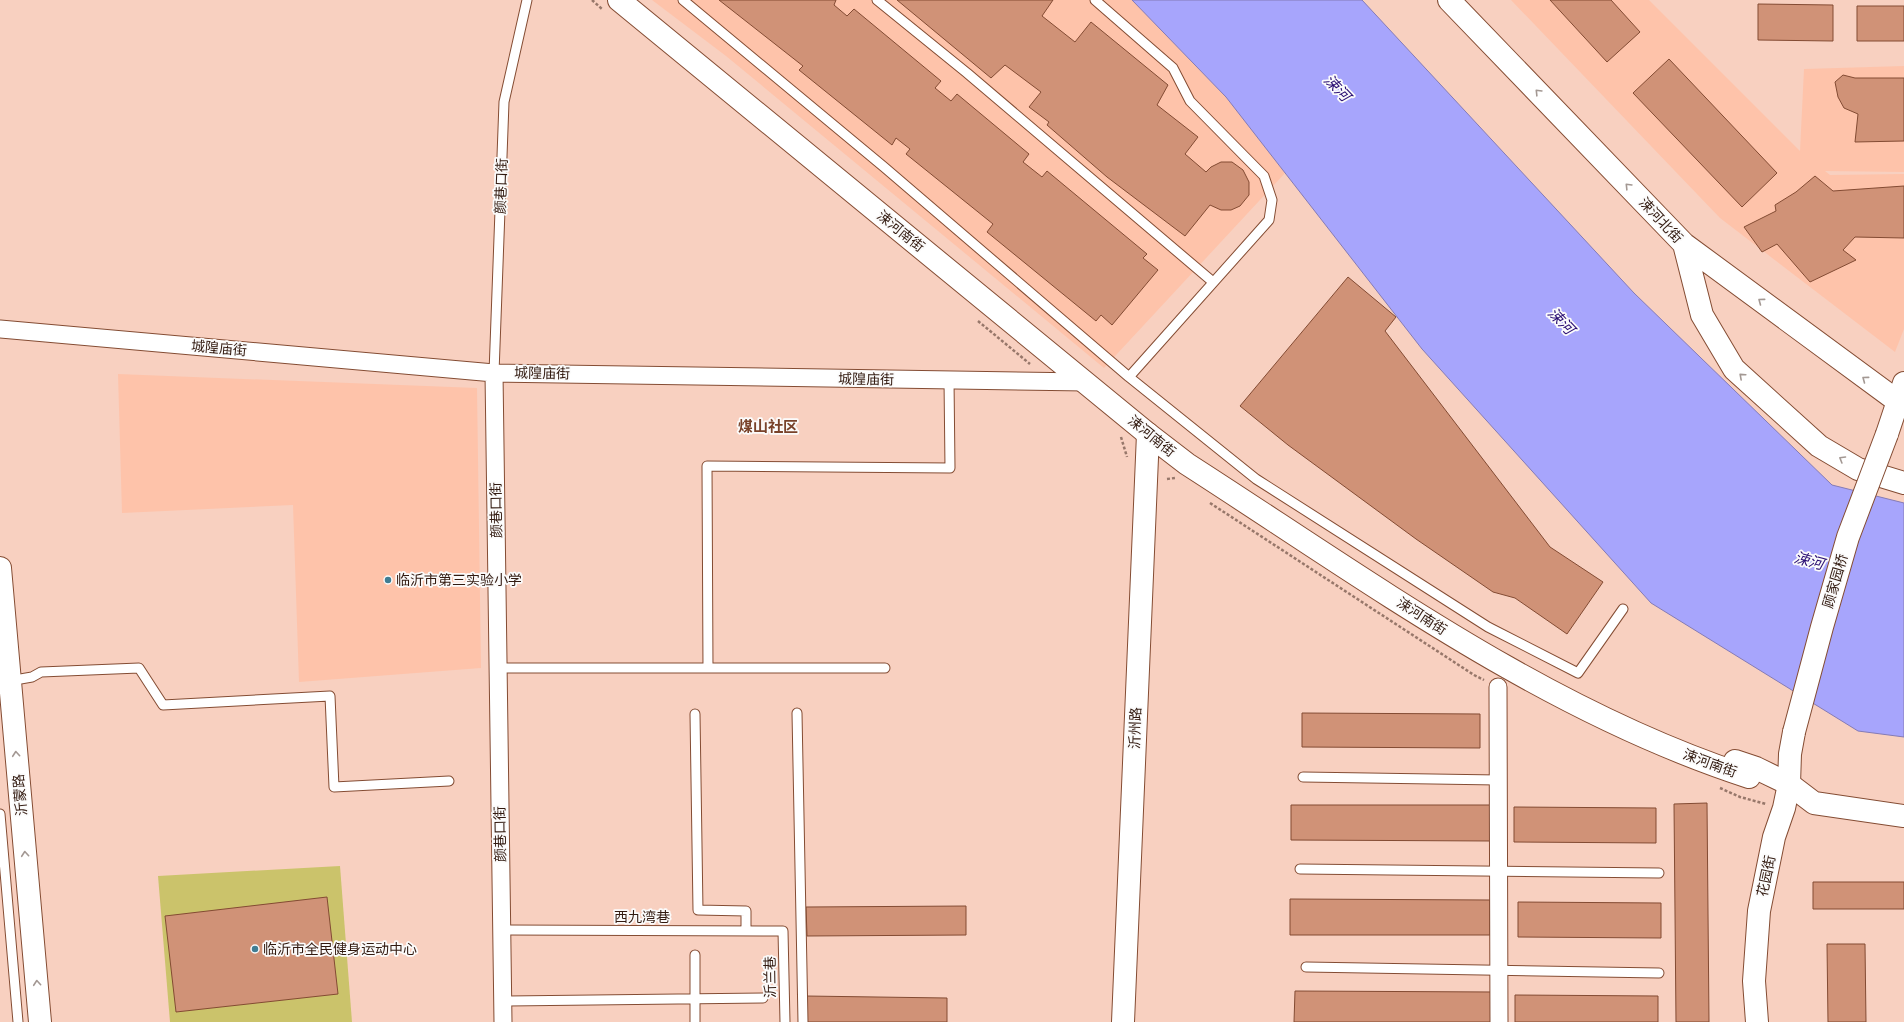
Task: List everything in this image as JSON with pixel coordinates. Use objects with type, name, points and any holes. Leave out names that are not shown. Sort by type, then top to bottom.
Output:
[{"type":"main road","name":"涑河南街","points":[[619,0],[1148,434],[1187,464],[1465,643],[1575,703],[1654,741],[1703,762],[1749,777]]},
{"type":"main road","name":"涑河北街","points":[[1449,0],[1684,244],[1702,315],[1734,369],[1819,446],[1858,469],[1904,483]]},
{"type":"main road","points":[[1684,244],[1902,397]]},
{"type":"main road","name":"顾家园桥","points":[[1794,732],[1848,537],[1902,397]]},
{"type":"main road","name":"沂州路","points":[[1123,1022],[1148,434]]},
{"type":"main road","name":"沂蒙路","points":[[0,568],[40,1022]]},
{"type":"main road","points":[[1465,643],[1504,655],[1700,750],[1756,768],[1789,784],[1814,803],[1904,816]]},
{"type":"main road","name":"花园街","points":[[1757,1022],[1754,981],[1759,911],[1774,837],[1784,808],[1789,784],[1790,754],[1794,732]]},
{"type":"main road","points":[[1822,794],[1904,806]]},
{"type":"street","name":"城隍庙街","points":[[0,329],[494,372],[1086,382]]},
{"type":"street","name":"颜巷口街","points":[[494,372],[503,1022]]},
{"type":"street","points":[[1498,687],[1499,1022]]},
{"type":"lane","name":"颜巷口街","points":[[494,372],[504,102],[527,0]]},
{"type":"lane","points":[[683,0],[884,167],[1129,377],[1256,480],[1488,627],[1578,673],[1624,609]]},
{"type":"lane","points":[[877,0],[967,73],[1213,282]]},
{"type":"lane","points":[[1095,0],[1174,68],[1190,101],[1264,176],[1272,200],[1268,220],[1129,377]]},
{"type":"lane","points":[[708,668],[707,466],[950,468],[949,380]]},
{"type":"lane","points":[[9,681],[32,676],[41,672],[139,668],[163,705],[330,696],[334,787],[449,781]]},
{"type":"lane","points":[[498,668],[886,668]]},
{"type":"lane","points":[[797,713],[803,1022]]},
{"type":"lane","points":[[695,714],[698,910],[746,911],[746,931]]},
{"type":"lane","points":[[1303,777],[1498,780]]},
{"type":"lane","points":[[0,814],[18,1022]]},
{"type":"lane","points":[[1300,868],[1659,873]]},
{"type":"lane","name":"西九湾巷","points":[[502,930],[783,931]]},
{"type":"lane","name":"沂兰巷","points":[[783,931],[785,1022]]},
{"type":"lane","points":[[695,955],[695,1022]]},
{"type":"lane","points":[[784,959],[801,959]]},
{"type":"lane","points":[[1306,967],[1499,969],[1659,973]]},
{"type":"lane","points":[[503,1001],[763,998]]},
{"type":"shaded area","points":[[652,0],[1132,0],[1226,97],[1285,173],[1104,368],[726,56]]},
{"type":"shaded area","points":[[1511,0],[1649,0],[1800,151],[1804,69],[1904,66],[1904,172],[1825,171],[1830,175],[1904,174],[1904,329],[1895,352],[1720,218]]},
{"type":"shaded area","name":"临沂市第三实验小学","points":[[118,374],[477,388],[481,668],[299,682],[293,505],[122,513]]},
{"type":"shaded area","name":"临沂市全民健身运动中心","points":[[340,866],[352,1022],[170,1022],[158,876]]},
{"type":"water","name":"涑河","points":[[1132,0],[1362,0],[1634,293],[1832,485],[1904,503],[1904,737],[1858,731],[1651,603],[1422,349],[1226,97]]},
{"type":"building","points":[[719,0],[836,0],[834,5],[847,16],[854,9],[941,81],[935,88],[951,101],[957,94],[1029,154],[1023,162],[1042,177],[1047,171],[1147,254],[1143,258],[1158,270],[1112,325],[1101,315],[1096,321],[987,232],[993,224],[906,154],[910,149],[896,138],[892,145],[799,70],[803,66]]},
{"type":"building","points":[[897,0],[1053,0],[1042,16],[1075,42],[1091,22],[1168,85],[1157,105],[1198,137],[1185,154],[1206,172],[1211,167],[1221,162],[1232,162],[1243,170],[1249,182],[1249,195],[1240,206],[1231,210],[1221,210],[1210,205],[1185,236],[1107,177],[1047,125],[1049,122],[1029,107],[1041,92],[1005,65],[991,78]]},
{"type":"building","points":[[1550,0],[1611,0],[1640,32],[1607,62]]},
{"type":"building","points":[[1758,4],[1833,5],[1833,41],[1758,40]]},
{"type":"building","points":[[1857,6],[1904,6],[1904,41],[1857,41]]},
{"type":"building","points":[[1669,59],[1777,173],[1742,207],[1633,93]]},
{"type":"building","points":[[1843,75],[1855,78],[1904,78],[1904,141],[1855,142],[1858,114],[1844,108],[1838,97],[1835,82]]},
{"type":"building","points":[[1815,176],[1833,191],[1904,186],[1904,238],[1855,237],[1843,250],[1856,260],[1810,282],[1777,244],[1762,252],[1744,227],[1776,211],[1775,205],[1796,192]]},
{"type":"building","points":[[1348,277],[1396,317],[1385,331],[1550,547],[1603,582],[1567,634],[1515,598],[1493,592],[1416,539],[1288,445],[1240,406]]},
{"type":"building","points":[[1302,713],[1480,714],[1480,748],[1302,747]]},
{"type":"building","points":[[1707,803],[1709,1022],[1676,1022],[1674,804]]},
{"type":"building","points":[[1291,805],[1491,805],[1491,841],[1291,840]]},
{"type":"building","points":[[1514,807],[1656,808],[1656,843],[1514,842]]},
{"type":"building","points":[[1813,882],[1904,882],[1904,909],[1813,909]]},
{"type":"building","points":[[327,897],[338,994],[176,1012],[165,916]]},
{"type":"building","points":[[1290,899],[1490,900],[1490,935],[1290,935]]},
{"type":"building","points":[[1518,902],[1661,903],[1661,938],[1518,937]]},
{"type":"building","points":[[966,906],[966,935],[807,936],[806,907]]},
{"type":"building","points":[[1827,944],[1865,944],[1866,1022],[1828,1022]]},
{"type":"building","points":[[1295,991],[1494,992],[1494,1022],[1294,1022]]},
{"type":"building","points":[[1515,995],[1658,996],[1658,1022],[1515,1022]]},
{"type":"building","points":[[806,996],[947,998],[947,1022],[806,1022]]},
{"type":"place","name":"临沂市第三实验小学","points":[[388,580]]},
{"type":"place","name":"临沂市全民健身运动中心","points":[[255,949]]},
{"type":"district","name":"煤山社区","points":[[768,427]]}]
